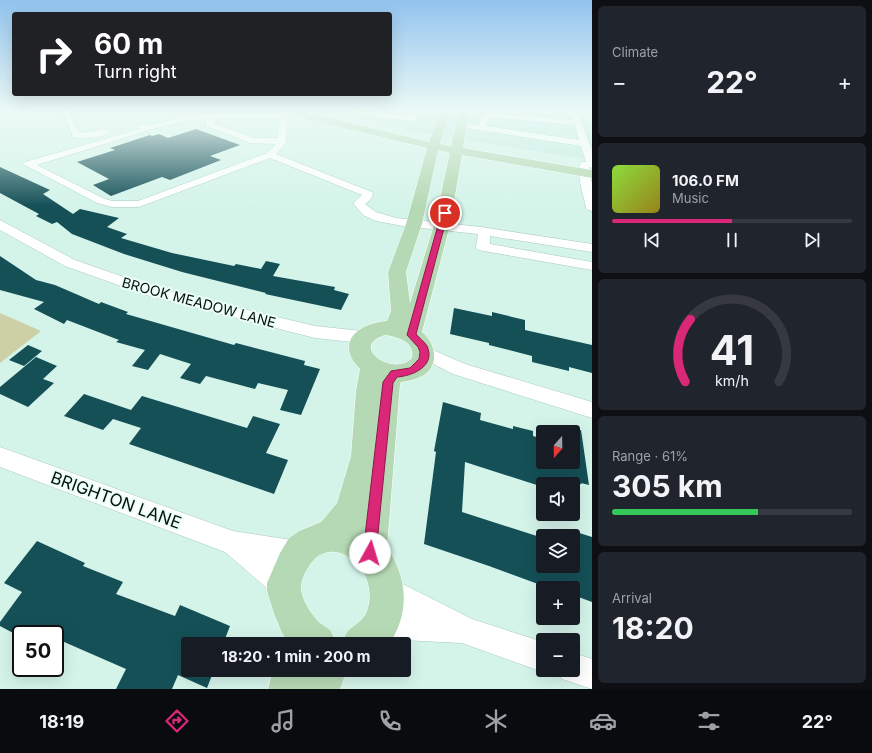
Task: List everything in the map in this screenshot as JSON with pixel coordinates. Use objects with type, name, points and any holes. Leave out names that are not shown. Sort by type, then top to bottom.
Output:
[{"type":"main road","points":[[403,332],[397,272],[414,224],[434,142]]},
{"type":"main road","points":[[435,142],[457,147],[589,166]]},
{"type":"main road","points":[[403,332],[442,225],[458,142]]},
{"type":"main road","points":[[330,536],[350,511],[365,456],[368,391],[389,358],[417,340],[403,332],[376,329],[389,358],[388,382],[370,553]]},
{"type":"main road","points":[[304,637],[290,614],[284,586],[292,564],[302,548],[315,540],[330,536],[345,538],[360,544],[370,553],[382,571],[387,588],[387,607],[371,635]]},
{"type":"main road","points":[[288,689],[291,677]]},
{"type":"main road","points":[[320,689],[325,677]]},
{"type":"street","points":[[28,164],[103,142]]},
{"type":"street","points":[[17,158],[101,201],[112,204],[139,204],[270,155],[282,142]]},
{"type":"street","points":[[503,142],[589,166]]},
{"type":"street","points":[[573,142],[585,144],[589,166],[592,208]]},
{"type":"street","points":[[270,155],[368,194],[367,197],[358,203],[362,209],[372,215],[389,220],[414,224],[442,225],[592,248]]},
{"type":"street","name":"BROOK MEADOW LANE","points":[[0,224],[70,263],[151,292],[315,332],[389,358],[458,369],[592,410]]},
{"type":"street","points":[[484,232],[483,247],[592,266]]},
{"type":"street","name":"BRIGHTON LANE","points":[[0,457],[233,543],[298,554]]},
{"type":"street","name":"BRIGHTON LANE","points":[[233,543],[284,586]]},
{"type":"street","points":[[387,588],[466,631],[536,655]]},
{"type":"street","points":[[371,635],[466,631]]},
{"type":"street","points":[[580,670],[592,674]]},
{"type":"shaded area","points":[[479,142],[592,142],[592,160]]},
{"type":"shaded area","points":[[0,313],[41,331],[0,363]]},
{"type":"building","points":[[128,142],[232,142],[240,145],[210,156],[221,160],[170,180],[162,177],[111,196],[93,185],[109,179],[77,162],[115,150],[110,148]]},
{"type":"building","points":[[0,167],[50,190],[43,194],[73,214],[80,209],[119,218],[107,227],[127,234],[121,238],[172,253],[234,266],[236,264],[261,269],[266,261],[280,264],[273,276],[335,287],[334,290],[349,294],[341,310],[265,294],[266,293],[182,272],[124,254],[72,234],[57,222],[52,224],[36,216],[39,214],[0,193]]},
{"type":"building","points":[[0,256],[36,280],[55,285],[99,304],[101,302],[128,312],[126,314],[234,345],[236,343],[305,361],[304,365],[320,369],[301,415],[280,410],[288,390],[258,383],[255,389],[206,376],[200,384],[180,378],[191,364],[160,354],[148,370],[132,366],[145,350],[116,342],[119,340],[67,320],[64,324],[34,309],[44,302],[0,290]]},
{"type":"building","points":[[454,308],[492,316],[492,312],[525,320],[525,330],[592,345],[592,373],[569,367],[569,371],[532,362],[532,356],[489,345],[489,343],[450,334]]},
{"type":"building","points":[[28,345],[42,351],[24,366],[9,360]]},
{"type":"building","points":[[36,357],[57,366],[43,379],[54,383],[28,407],[0,394],[0,387]]},
{"type":"building","points":[[84,394],[131,410],[142,396],[247,428],[253,416],[280,424],[266,453],[288,460],[274,494],[129,444],[141,428],[113,419],[103,430],[64,416]]},
{"type":"building","points":[[443,402],[481,413],[480,420],[513,429],[513,426],[533,431],[533,436],[536,437],[536,469],[580,469],[581,430],[589,485],[580,484],[580,477],[536,477],[536,485],[465,462],[462,512],[536,536],[536,573],[580,573],[580,533],[592,537],[592,602],[580,598],[580,581],[536,581],[536,583],[424,544],[436,452],[434,451]]},
{"type":"building","points":[[37,541],[85,563],[83,566],[123,582],[116,594],[175,616],[180,605],[230,626],[226,637],[181,637],[181,676],[178,675],[172,689],[116,689],[126,669],[64,642],[64,625],[12,625],[12,632],[0,626],[0,622],[22,592],[4,583]]},
{"type":"building","points":[[182,677],[211,677],[207,688]]},
{"type":"route","points":[[370,553],[388,382],[394,374],[414,370],[424,359],[422,346],[411,335],[445,213]]}]
